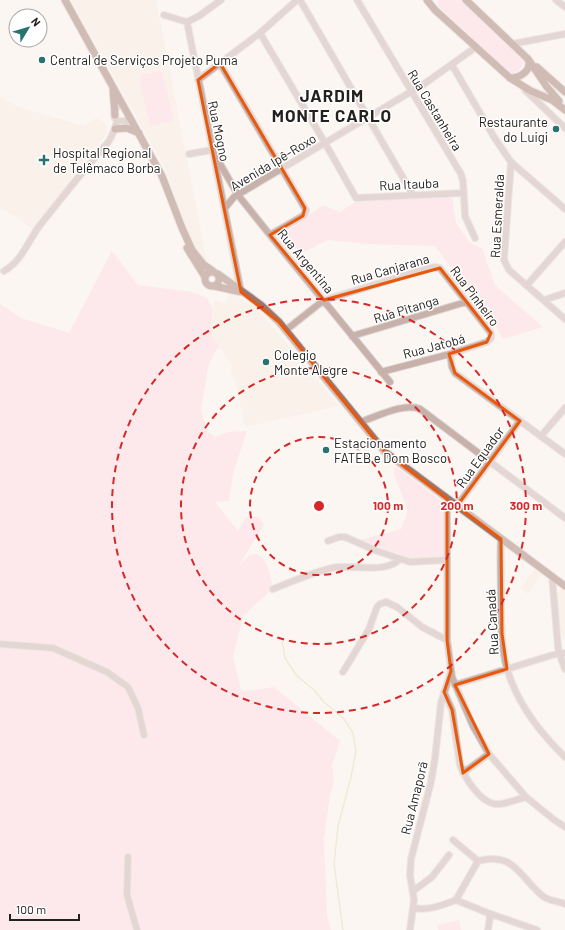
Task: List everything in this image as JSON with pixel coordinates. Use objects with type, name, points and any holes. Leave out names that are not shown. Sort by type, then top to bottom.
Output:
[{"type":"main road","points":[[65,0],[162,176],[182,228],[195,254],[204,264],[261,305],[272,315],[286,330],[385,452],[565,586]]},
{"type":"main road","points":[[423,0],[510,78],[526,89],[552,100],[565,109]]},
{"type":"main road","points":[[427,0],[435,10]]},
{"type":"main road","points":[[435,10],[436,0]]},
{"type":"main road","points":[[466,0],[565,92]]},
{"type":"main road","points":[[510,78],[521,76],[527,71],[529,66],[528,59]]},
{"type":"main road","points":[[528,59],[547,87],[565,109]]},
{"type":"main road","points":[[113,88],[116,118]]},
{"type":"main road","points":[[115,130],[127,128],[139,133]]},
{"type":"main road","points":[[182,228],[187,249],[205,277],[206,283],[241,292]]},
{"type":"main road","points":[[205,277],[209,272],[217,274],[225,289]]},
{"type":"main road","points":[[214,286],[218,282],[219,278],[217,274]]},
{"type":"street","points":[[164,15],[187,22],[221,0]]},
{"type":"street","points":[[198,80],[260,33],[298,0],[413,195]]},
{"type":"street","name":"Rua Castanheira","points":[[357,0],[457,167],[463,181],[464,216],[476,238]]},
{"type":"street","points":[[557,0],[565,7]]},
{"type":"street","name":"Rua Mogno","points":[[187,22],[241,292]]},
{"type":"street","points":[[260,33],[325,143]]},
{"type":"street","points":[[512,44],[565,34]]},
{"type":"street","name":"Avenida Ipê-Roxo","points":[[225,208],[231,200],[238,195],[411,92],[476,47]]},
{"type":"street","points":[[220,63],[305,208],[306,213],[303,216],[270,235]]},
{"type":"street","name":"Rua Esmeralda","points":[[452,65],[494,137],[512,162],[504,260],[509,270],[527,285]]},
{"type":"street","points":[[510,78],[533,96],[565,128]]},
{"type":"street","points":[[4,271],[12,267],[16,262],[39,227],[108,141],[115,130],[117,107],[120,102]]},
{"type":"street","points":[[116,118],[120,122],[131,120]]},
{"type":"street","name":"Rua Itauba","points":[[325,143],[356,198],[463,193]]},
{"type":"street","points":[[189,154],[212,150]]},
{"type":"street","name":"Rua Argentina","points":[[212,150],[238,195],[390,382]]},
{"type":"street","points":[[512,162],[565,209]]},
{"type":"street","points":[[565,242],[527,285],[565,319]]},
{"type":"street","name":"Rua Canjarana","points":[[286,330],[324,300],[429,268],[440,268]]},
{"type":"street","name":"Rua Pinheiro","points":[[440,268],[491,333],[491,338]]},
{"type":"street","points":[[544,300],[565,293]]},
{"type":"street","name":"Rua Pitanga","points":[[352,336],[466,302]]},
{"type":"street","name":"Rua Jatobá","points":[[381,372],[450,354],[487,342],[491,338]]},
{"type":"street","points":[[450,354],[452,367],[455,373],[565,454]]},
{"type":"street","points":[[360,422],[402,408],[415,407],[420,409],[565,518]]},
{"type":"street","points":[[541,436],[565,408]]},
{"type":"street","name":"Rua Equador","points":[[457,506],[520,421]]},
{"type":"street","points":[[447,499],[447,640],[451,671],[456,685],[473,726],[489,754],[526,797],[565,827]]},
{"type":"street","points":[[328,541],[339,537],[345,537],[400,559],[420,562],[447,560]]},
{"type":"street","name":"Rua Canadá","points":[[501,539],[502,634],[508,670],[516,691],[534,721],[565,757]]},
{"type":"street","points":[[273,589],[337,567],[387,567],[396,563],[400,559]]},
{"type":"street","points":[[552,576],[565,669]]},
{"type":"street","points":[[343,672],[369,629],[377,607],[386,602],[397,608],[422,627],[447,640]]},
{"type":"street","points":[[0,644],[53,648],[107,672],[128,687],[138,708],[144,735]]},
{"type":"street","points":[[456,685],[562,653]]},
{"type":"street","name":"Rua Amaporã","points":[[410,930],[414,908],[410,875],[411,860],[432,776],[440,710],[451,671]]},
{"type":"street","points":[[444,692],[452,710],[458,754],[463,773],[473,787],[488,802],[495,804],[526,797]]},
{"type":"street","points":[[463,773],[489,754]]},
{"type":"street","points":[[453,840],[478,861],[492,859],[509,863],[515,867],[545,897],[565,904]]},
{"type":"street","points":[[413,891],[432,877],[448,855]]},
{"type":"street","points":[[128,857],[127,895],[137,930]]},
{"type":"street","points":[[456,900],[478,861]]},
{"type":"street","points":[[414,908],[430,908],[456,900],[488,913],[538,930]]},
{"type":"street","points":[[488,913],[490,917],[488,930]]},
{"type":"highlighted area","points":[[220,63],[305,208],[303,216],[270,235],[324,300],[440,268],[491,333],[487,342],[449,354],[455,373],[520,421],[457,506],[501,539],[502,634],[507,669],[455,685],[489,754],[463,773],[452,710],[444,692],[451,671],[447,640],[447,499],[385,452],[279,322],[241,292],[198,80]]},
{"type":"shaded area","points":[[71,0],[156,0],[207,262],[195,250],[166,170]]},
{"type":"shaded area","points":[[438,0],[462,0],[525,59],[522,67],[515,73],[510,73],[438,6]]},
{"type":"shaded area","points":[[162,71],[174,121],[150,126],[140,82],[141,75]]},
{"type":"shaded area","name":"Hospital Regional de Telêmaco Borba","points":[[0,97],[19,107],[84,126],[96,118],[106,123],[107,133],[69,187],[33,229],[0,207]]},
{"type":"shaded area","points":[[452,197],[456,223],[470,243],[482,248],[495,285],[543,327],[503,339],[495,325],[435,246],[366,244],[328,240],[301,253],[284,234],[323,205],[340,212],[355,202]]},
{"type":"shaded area","points":[[112,251],[138,285],[192,292],[207,298],[213,309],[211,322],[212,337],[220,346],[214,353],[208,367],[201,411],[208,432],[215,437],[228,432],[247,431],[233,474],[229,501],[215,502],[238,531],[244,520],[249,516],[259,517],[264,525],[239,565],[251,555],[256,554],[261,556],[267,566],[273,589],[243,616],[233,657],[241,689],[244,691],[274,687],[340,741],[332,765],[334,781],[330,795],[324,839],[327,916],[331,930],[0,930],[0,304],[21,318],[69,333]]},
{"type":"shaded area","name":"Colegio Monte Alegre","points":[[231,293],[256,308],[339,406],[245,427],[235,379],[231,374],[232,366],[212,336],[211,322],[214,300],[224,304]]},
{"type":"shaded area","points":[[395,466],[443,502],[443,556],[413,559],[361,540],[401,529],[408,511],[394,474]]},
{"type":"shaded area","points":[[535,568],[543,574],[528,594],[520,588]]},
{"type":"shaded area","points":[[562,588],[565,590],[565,641],[563,640],[557,619],[556,594]]},
{"type":"shaded area","points":[[459,920],[461,930],[438,930],[437,925]]},
{"type":"waterway","points":[[282,642],[285,658],[296,675],[344,719],[353,733],[356,751],[351,777],[338,826],[334,864],[343,930]]},
{"type":"place","name":"Central de Serviços Projeto Puma","points":[[42,60]]},
{"type":"place","name":"Restaurante do Luigi","points":[[556,129]]},
{"type":"place","name":"Hospital Regional de Telêmaco Borba","points":[[44,160]]},
{"type":"place","name":"Colegio Monte Alegre","points":[[266,362]]},
{"type":"place","name":"Estacionamento FATEB e Dom Bosco","points":[[326,450]]},
{"type":"district","name":"JARDIM MONTE CARLO","points":[[332,105]]}]
